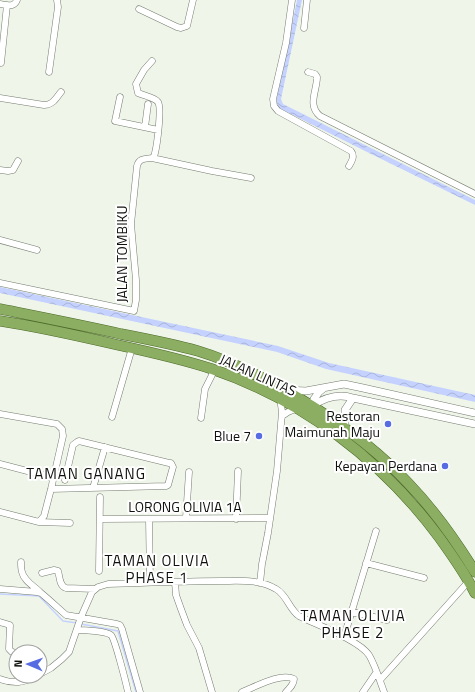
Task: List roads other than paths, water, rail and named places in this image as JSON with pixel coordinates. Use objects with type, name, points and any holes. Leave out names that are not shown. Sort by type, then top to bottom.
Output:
[{"type":"highway","name":"JALAN LINTAS","points":[[0,308],[182,347],[236,365],[287,390],[340,437],[369,460],[409,500],[445,545],[469,581],[475,593]]},
{"type":"highway","name":"JALAN LINTAS","points":[[0,321],[95,339],[213,369],[243,381],[298,408],[335,420],[376,452],[409,483],[439,518],[475,572]]},
{"type":"highway","points":[[218,358],[218,364],[222,368],[243,381]]},
{"type":"street","points":[[0,4],[13,6],[17,0]]},
{"type":"street","points":[[49,72],[58,7],[57,0]]},
{"type":"street","points":[[139,9],[177,28],[181,28],[187,26],[193,0]]},
{"type":"street","points":[[292,0],[286,43],[273,99],[274,106],[278,111],[351,151],[353,153],[353,159],[349,166]]},
{"type":"street","points":[[304,28],[307,0]]},
{"type":"street","points":[[1,63],[7,5]]},
{"type":"street","points":[[152,61],[144,70],[136,84],[138,93],[155,99],[160,106],[155,153],[152,158],[250,178]]},
{"type":"street","points":[[308,72],[315,74],[318,77],[313,106],[320,116],[475,194]]},
{"type":"street","points":[[0,98],[44,106],[54,101],[61,92]]},
{"type":"street","points":[[120,97],[116,121],[158,130]]},
{"type":"street","points":[[145,127],[148,104]]},
{"type":"street","name":"JALAN TOMBIKU","points":[[0,283],[134,310],[136,300],[136,280],[131,224],[137,166],[141,160],[152,158]]},
{"type":"street","points":[[0,170],[13,170],[18,161]]},
{"type":"street","points":[[0,240],[37,250]]},
{"type":"street","points":[[112,417],[132,348]]},
{"type":"street","points":[[201,418],[207,384],[212,375],[213,369]]},
{"type":"street","points":[[287,390],[306,391],[344,384],[475,413]]},
{"type":"street","points":[[310,411],[314,399],[324,388]]},
{"type":"street","points":[[310,411],[321,400],[334,396],[349,396],[475,424]]},
{"type":"street","points":[[260,582],[277,471],[282,416],[280,398]]},
{"type":"street","points":[[345,428],[344,410],[353,398]]},
{"type":"street","points":[[282,416],[298,408]]},
{"type":"street","points":[[0,414],[57,424],[62,429],[63,436],[54,478],[44,516],[39,522]]},
{"type":"street","points":[[51,490],[166,486],[168,485],[173,470],[172,465],[169,463],[79,441],[73,445],[65,480]]},
{"type":"street","points":[[93,488],[104,447]]},
{"type":"street","points":[[0,464],[54,478]]},
{"type":"street","points":[[236,519],[238,470]]},
{"type":"street","points":[[186,518],[189,472]]},
{"type":"street","points":[[100,498],[100,571]]},
{"type":"street","points":[[0,512],[39,522],[70,522]]},
{"type":"street","name":"LORONG OLIVIA 1A","points":[[100,519],[270,518]]},
{"type":"street","points":[[149,519],[150,582]]},
{"type":"street","points":[[344,637],[376,531]]},
{"type":"street","points":[[21,562],[23,576],[41,594],[65,614],[117,624],[121,627],[140,692]]},
{"type":"street","points":[[366,563],[424,578]]},
{"type":"street","points":[[42,573],[54,570],[58,571],[62,585],[66,588],[95,589]]},
{"type":"street","points":[[380,680],[469,581]]},
{"type":"street","points":[[48,670],[69,652],[90,596],[98,587],[108,584],[150,582],[260,582],[283,594],[296,614],[299,616],[344,637],[365,650],[372,662],[384,692]]},
{"type":"street","points":[[175,582],[178,602],[187,625],[199,648],[212,692]]},
{"type":"street","points":[[0,589],[35,592],[41,594]]},
{"type":"street","points":[[352,612],[387,620]]},
{"type":"street","points":[[0,622],[10,625],[9,644]]},
{"type":"street","points":[[77,629],[102,632],[112,635],[128,692]]},
{"type":"street","points":[[363,692],[376,673]]},
{"type":"street","points":[[242,692],[258,689],[279,678],[291,677],[294,681],[286,692]]},
{"type":"water","points":[[297,0],[302,0],[281,99],[283,104],[475,200],[475,205],[279,108],[277,97]]},
{"type":"water","points":[[0,287],[278,346],[329,363],[475,395],[475,402],[326,369],[277,352],[0,293]]},
{"type":"waterway","points":[[0,594],[39,596],[63,621],[77,623]]},
{"type":"waterway","points":[[81,624],[118,631],[136,692]]},
{"type":"place","name":"Restoran Maimunah Maju","points":[[388,424]]},
{"type":"place","name":"Blue 7","points":[[259,436]]},
{"type":"place","name":"Kepayan Perdana","points":[[445,466]]},
{"type":"district","name":"TAMAN GANANG","points":[[86,474]]},
{"type":"district","name":"TAMAN OLIVIA PHASE 1","points":[[157,570]]},
{"type":"district","name":"TAMAN OLIVIA PHASE 2","points":[[353,624]]}]
